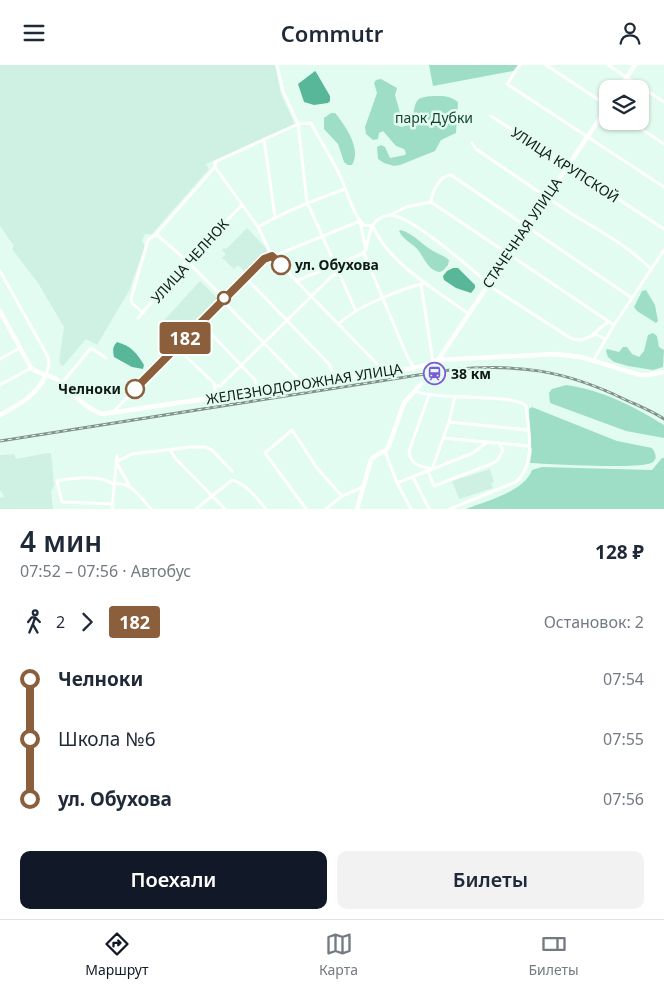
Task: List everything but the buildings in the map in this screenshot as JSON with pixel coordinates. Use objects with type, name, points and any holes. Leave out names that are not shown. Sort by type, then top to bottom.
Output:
[{"type":"street","points":[[277,65],[283,91],[298,124],[307,202],[356,311]]},
{"type":"street","points":[[520,65],[507,84],[664,187]]},
{"type":"street","points":[[546,65],[599,100]]},
{"type":"street","points":[[608,65],[664,102]]},
{"type":"street","points":[[625,80],[635,65]]},
{"type":"street","name":"УЛИЦА КРУПСКОЙ","points":[[490,116],[664,229]]},
{"type":"street","name":"СТАЧЕЧНАЯ УЛИЦА","points":[[438,360],[599,120]]},
{"type":"street","points":[[142,313],[132,303],[131,299],[148,240],[156,234],[215,167],[215,162],[298,124],[311,123],[360,221],[364,225],[372,226]]},
{"type":"street","points":[[643,130],[664,144]]},
{"type":"street","points":[[264,139],[275,217]]},
{"type":"street","points":[[472,143],[476,149],[546,197],[624,245],[651,269]]},
{"type":"street","points":[[215,167],[258,227],[272,256],[385,372]]},
{"type":"street","points":[[431,202],[434,191],[442,178],[451,175],[632,298]]},
{"type":"street","points":[[258,227],[307,202],[345,189]]},
{"type":"street","points":[[365,252],[372,226],[384,217],[406,207],[431,202],[614,325]]},
{"type":"street","name":"УЛИЦА ЧЕЛНОК","points":[[138,318],[187,261],[242,205]]},
{"type":"street","points":[[390,215],[424,232],[452,252],[488,284],[572,339],[582,340],[592,335],[608,322]]},
{"type":"street","points":[[0,311],[2,319],[31,368],[36,373],[55,378],[98,412],[111,414],[264,259],[360,221]]},
{"type":"street","points":[[360,221],[365,252],[407,356],[414,368]]},
{"type":"street","points":[[372,226],[389,251],[404,266],[469,315]]},
{"type":"street","points":[[156,234],[187,261],[297,377],[298,384]]},
{"type":"street","points":[[593,361],[605,339],[664,249]]},
{"type":"street","points":[[296,281],[365,252]]},
{"type":"street","points":[[0,271],[48,357],[49,364],[46,375],[37,391],[0,415]]},
{"type":"street","points":[[214,387],[221,385],[332,276],[339,273]]},
{"type":"street","points":[[245,277],[329,364],[334,378]]},
{"type":"street","points":[[339,324],[356,311],[426,283]]},
{"type":"street","points":[[421,284],[433,363]]},
{"type":"street","points":[[200,322],[255,380],[258,390]]},
{"type":"street","points":[[592,335],[596,334],[605,339]]},
{"type":"street","points":[[61,384],[91,347],[106,358]]},
{"type":"street","points":[[176,347],[214,383],[216,397]]},
{"type":"street","points":[[0,359],[20,348]]},
{"type":"street","name":"ЖЕЛЕЗНОДОРОЖНАЯ УЛИЦА","points":[[111,414],[334,378],[414,368],[438,360],[556,354],[593,361],[640,375],[664,372]]},
{"type":"street","points":[[0,385],[31,368]]},
{"type":"street","points":[[357,509],[372,457],[388,448],[404,403],[421,384]]},
{"type":"street","points":[[415,391],[429,395],[486,398],[524,404],[526,406],[529,446],[527,467],[522,477],[516,482],[450,509]]},
{"type":"street","points":[[429,395],[409,451],[410,458],[415,465],[430,470]]},
{"type":"street","points":[[455,396],[449,422],[430,470],[434,486],[497,461],[503,450],[499,443]]},
{"type":"street","points":[[449,422],[528,430]]},
{"type":"street","points":[[306,509],[265,453],[292,430],[317,468],[342,497]]},
{"type":"street","points":[[443,438],[529,446]]},
{"type":"street","points":[[397,483],[474,453],[487,442]]},
{"type":"street","points":[[116,462],[132,453],[191,447],[209,448],[232,471]]},
{"type":"street","points":[[170,450],[176,459],[225,509]]},
{"type":"street","points":[[385,451],[397,483],[411,509]]},
{"type":"street","points":[[112,509],[117,456]]},
{"type":"street","points":[[116,462],[129,485],[151,509]]},
{"type":"street","points":[[413,477],[429,509]]},
{"type":"street","points":[[113,503],[62,502],[57,481],[92,478],[107,479],[114,484],[123,483],[129,485]]},
{"type":"street","points":[[196,509],[234,480],[256,496],[266,509]]},
{"type":"street","points":[[326,509],[342,497],[363,487]]},
{"type":"shaded area","points":[[0,65],[275,65],[281,94],[295,124],[206,164],[209,169],[152,234],[145,234],[142,241],[145,246],[129,291],[97,345],[86,339],[63,366],[59,362],[64,327],[38,283],[12,249],[14,246],[0,226]]},
{"type":"shaded area","points":[[315,71],[330,96],[328,103],[314,105],[304,102],[298,84]]},
{"type":"shaded area","points":[[247,228],[266,248],[267,254],[246,273],[238,265],[234,269],[222,258],[226,254],[222,250],[226,249]]},
{"type":"shaded area","points":[[453,268],[458,268],[475,285],[471,293],[456,288],[444,280],[443,276]]},
{"type":"shaded area","points":[[200,281],[219,300],[177,344],[158,327]]},
{"type":"shaded area","points":[[117,342],[130,348],[136,354],[144,365],[143,369],[132,367],[114,357],[113,351]]},
{"type":"shaded area","points":[[51,453],[52,462],[54,486],[51,491],[53,509],[0,509],[0,497],[4,496],[0,490],[0,455],[14,454],[16,459]]},
{"type":"shaded area","points":[[490,469],[494,482],[491,483],[493,488],[459,499],[452,481]]},
{"type":"green space","points":[[429,65],[518,65],[513,71],[433,86]]},
{"type":"green space","name":"парк Дубки","points":[[381,79],[397,88],[395,95],[400,113],[397,125],[402,127],[409,124],[416,104],[421,98],[445,96],[458,102],[456,133],[441,140],[435,151],[400,165],[394,166],[378,159],[377,147],[381,145],[385,147],[390,158],[405,155],[406,153],[404,149],[396,146],[383,131],[379,133],[378,139],[373,140],[366,134],[365,127],[377,93],[374,83],[376,80]]},
{"type":"green space","points":[[331,113],[335,113],[351,137],[355,152],[355,159],[352,165],[344,162],[338,144],[324,129],[324,118]]},
{"type":"green space","points":[[399,231],[411,234],[431,250],[449,260],[448,265],[438,272],[433,270],[418,250],[403,237]]},
{"type":"green space","points":[[646,290],[655,305],[658,321],[656,323],[634,307],[642,291]]},
{"type":"green space","points":[[653,333],[657,336],[659,347],[664,350],[663,367],[653,370],[628,366],[614,362],[608,357],[607,349],[619,352],[623,347],[627,347],[632,354],[639,357],[644,351],[648,335]]},
{"type":"green space","points":[[566,385],[592,390],[641,412],[664,425],[664,438],[626,431],[550,403],[549,393],[552,389]]},
{"type":"green space","points":[[532,407],[617,441],[652,448],[656,457],[653,462],[633,466],[530,463],[532,450],[530,444],[529,409]]},
{"type":"green space","points":[[664,458],[664,509],[466,509],[504,495],[528,478],[532,470],[542,467],[652,470]]},
{"type":"railway","points":[[0,441],[450,370],[474,368],[519,369],[561,375],[604,390],[664,419]]},
{"type":"bus line","name":"182","points":[[135,389],[264,259],[272,256],[281,265]]},
{"type":"place","name":"ул. Обухова","points":[[281,265]]},
{"type":"place","name":"38 км","points":[[435,374]]},
{"type":"place","name":"Челноки","points":[[135,389]]}]
